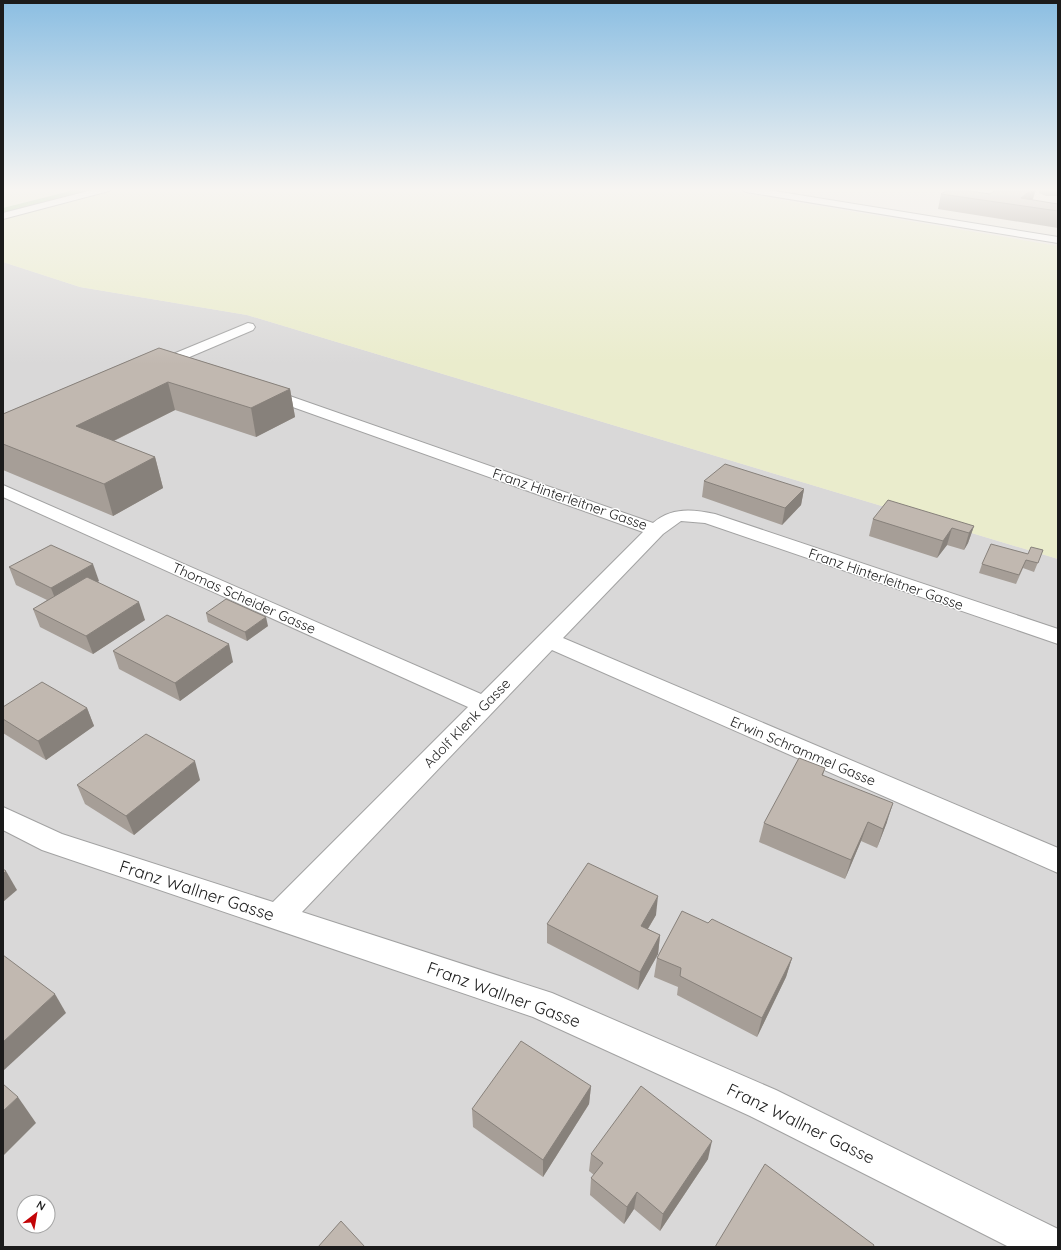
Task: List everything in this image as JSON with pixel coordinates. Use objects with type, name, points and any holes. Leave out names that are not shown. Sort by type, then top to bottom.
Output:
[{"type":"street","points":[[144,371],[248,326]]},
{"type":"street","points":[[172,359],[194,367]]},
{"type":"street","name":"Franz Hinterleitner Gasse","points":[[246,386],[656,530],[666,520],[682,514],[708,518],[1058,637]]},
{"type":"street","name":"Thomas Scheider Gasse","points":[[3,491],[485,705]]},
{"type":"street","name":"Adolf Klenk Gasse","points":[[278,917],[656,530]]},
{"type":"street","name":"Erwin Schrammel Gasse","points":[[548,640],[1058,861]]},
{"type":"street","name":"Franz Wallner Gasse","points":[[3,818],[52,842],[540,1004],[763,1103],[1051,1247]]},
{"type":"shaded area","points":[[3,262],[80,287],[247,315],[1058,559],[1058,1247],[3,1247]]},
{"type":"green space","points":[[3,247],[1058,247],[1058,559],[247,315],[80,287],[3,262]]},
{"type":"building","points":[[159,348],[290,389],[251,408],[168,382],[76,426],[155,457],[104,484],[3,444],[3,414]]},
{"type":"building","points":[[725,464],[804,489],[785,508],[704,481]]},
{"type":"building","points":[[888,500],[974,526],[969,533],[952,528],[943,541],[873,519]]},
{"type":"building","points":[[991,544],[1028,554],[1031,547],[1043,550],[1038,563],[1026,560],[1019,575],[982,564]]},
{"type":"building","points":[[51,545],[93,564],[51,588],[9,567]]},
{"type":"building","points":[[87,577],[139,602],[86,636],[33,609]]},
{"type":"building","points":[[226,599],[266,617],[245,632],[206,613]]},
{"type":"building","points":[[167,615],[229,644],[175,683],[113,651]]},
{"type":"building","points":[[42,682],[87,708],[38,741],[3,719],[3,707]]},
{"type":"building","points":[[146,734],[195,761],[126,816],[77,785]]},
{"type":"building","points":[[799,758],[825,768],[822,775],[893,803],[883,829],[868,822],[851,860],[764,823]]},
{"type":"building","points":[[588,863],[658,896],[641,926],[660,935],[640,972],[547,924]]},
{"type":"building","points":[[682,911],[708,923],[712,919],[792,958],[762,1018],[680,976],[681,968],[657,958]]},
{"type":"building","points":[[3,955],[55,994],[3,1042]]},
{"type":"building","points":[[521,1041],[591,1086],[543,1160],[472,1109]]},
{"type":"building","points":[[3,1084],[18,1097],[3,1111]]},
{"type":"building","points":[[641,1086],[712,1141],[663,1214],[637,1192],[627,1207],[591,1178],[603,1163],[591,1154]]},
{"type":"building","points":[[765,1164],[874,1245],[873,1247],[715,1247]]},
{"type":"building","points":[[341,1221],[365,1247],[318,1247]]}]
